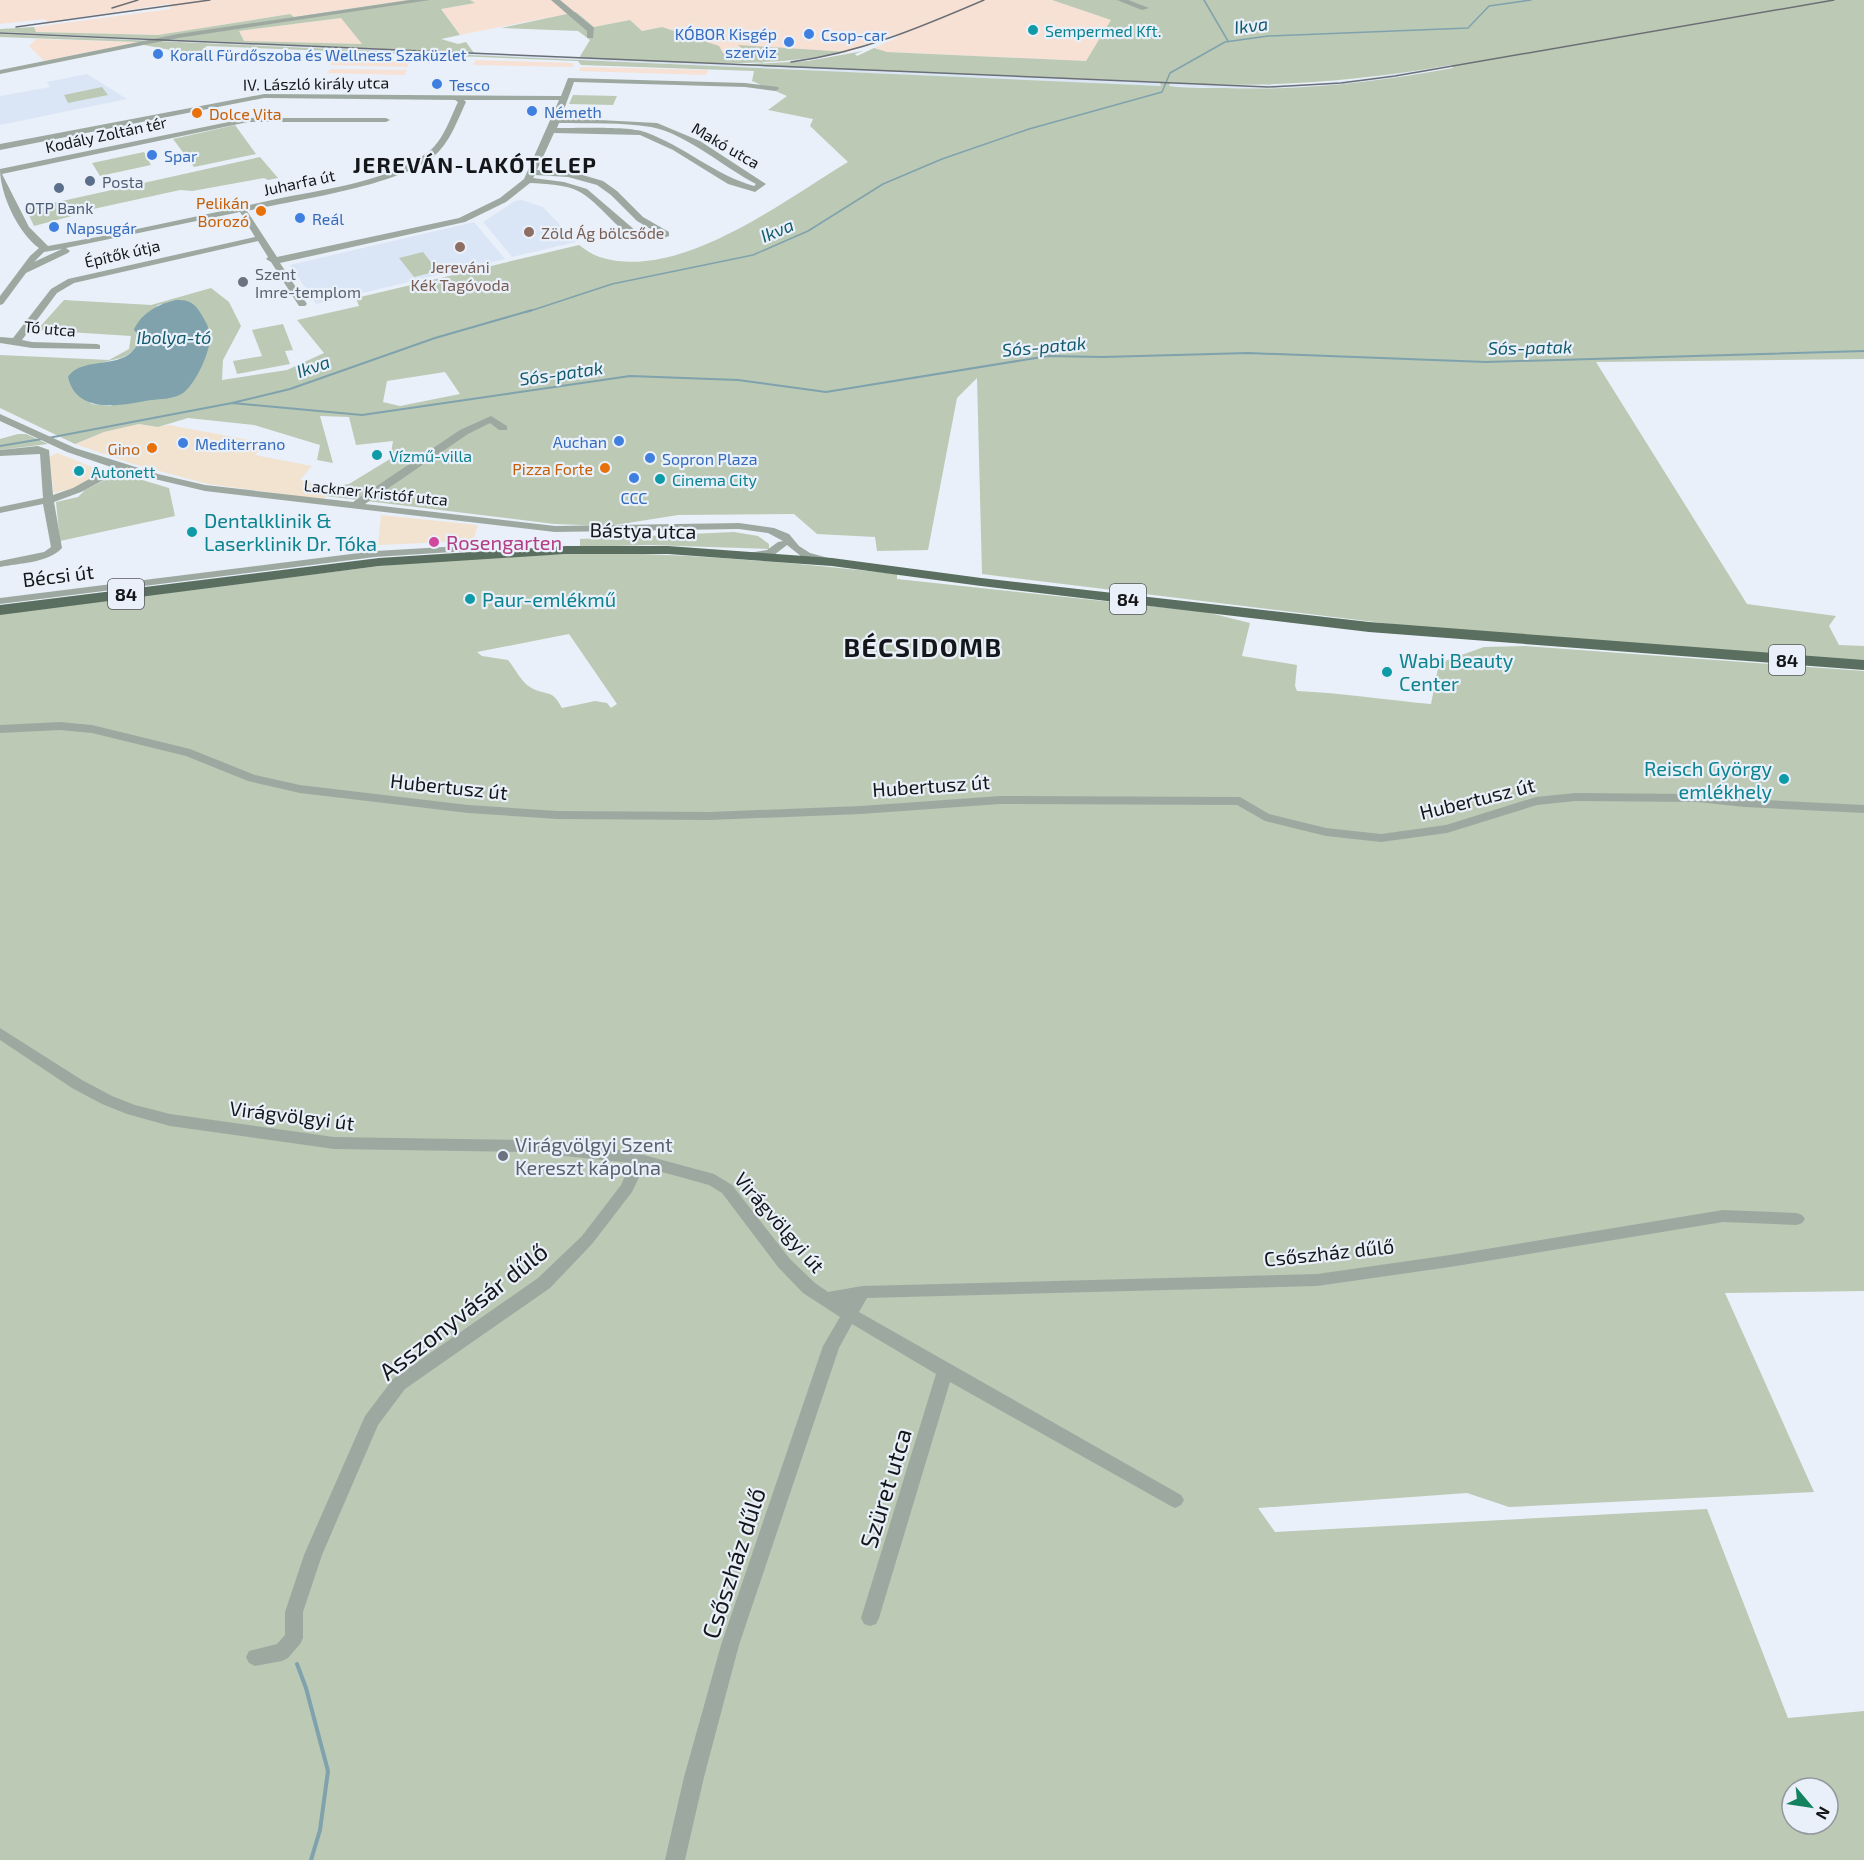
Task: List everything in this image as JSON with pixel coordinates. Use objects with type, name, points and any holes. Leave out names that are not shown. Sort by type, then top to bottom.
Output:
[{"type":"main road","name":"Bástya utca","points":[[0,610],[356,565],[448,556],[611,549],[748,555],[784,548]]},
{"type":"main road","name":"84","points":[[784,548],[832,562],[1369,627],[1864,665]]},
{"type":"street","points":[[0,72],[155,40],[426,0]]},
{"type":"street","points":[[555,0],[591,30],[590,36]]},
{"type":"street","points":[[1121,0],[1145,8]]},
{"type":"street","points":[[271,259],[280,260],[462,220],[503,200],[531,176],[571,81],[745,85],[775,89]]},
{"type":"street","name":"IV. László király utca","points":[[0,147],[244,99],[283,96],[564,98]]},
{"type":"street","name":"Juharfa út","points":[[53,251],[380,178],[415,165],[429,156],[442,143],[462,102],[459,99]]},
{"type":"street","points":[[203,106],[218,126]]},
{"type":"street","name":"Kodály Zoltán tér","points":[[0,174],[45,162],[261,119],[386,120]]},
{"type":"street","name":"Makó utca","points":[[552,130],[641,133],[676,148],[730,182],[755,189],[762,184],[741,173],[697,143],[654,125],[556,120]]},
{"type":"street","points":[[0,174],[27,232],[34,254],[45,260]]},
{"type":"street","points":[[569,174],[600,183],[614,193],[640,219],[666,234],[652,238],[633,232],[616,221],[587,193],[531,176],[569,174]]},
{"type":"street","points":[[242,209],[261,237],[271,259],[302,304]]},
{"type":"street","points":[[27,232],[38,244],[53,251]]},
{"type":"street","name":"Építők útja","points":[[16,341],[54,291],[71,281],[261,237]]},
{"type":"street","points":[[0,302],[20,277],[34,254],[53,251]]},
{"type":"street","points":[[20,277],[45,260],[53,251]]},
{"type":"street","name":"Tó utca","points":[[0,340],[32,345],[96,347]]},
{"type":"street","name":"Lackner Kristóf utca","points":[[0,417],[49,440],[120,467],[213,490],[570,530],[723,526],[762,529],[772,534],[784,548]]},
{"type":"street","points":[[356,505],[464,432],[491,419],[504,428]]},
{"type":"street","points":[[0,453],[38,449],[45,452],[48,500],[57,548],[46,555],[0,564]]},
{"type":"street","points":[[0,510],[48,500],[77,490],[120,467]]},
{"type":"street","points":[[379,490],[380,501],[401,510]]},
{"type":"street","name":"Bécsi út","points":[[0,601],[375,554],[479,548]]},
{"type":"street","name":"Hubertusz út","points":[[0,729],[60,726],[92,729],[190,753],[252,778],[300,789],[468,809],[558,815],[709,816],[861,810],[1000,800],[1240,801],[1265,817],[1326,832],[1381,838],[1447,829],[1536,801],[1575,798],[1697,798],[1757,804],[1864,809]]},
{"type":"street","name":"Virágvölgyi út","points":[[0,1033],[97,1095],[132,1110],[170,1120],[334,1143],[526,1146],[640,1160],[699,1174],[727,1188],[784,1263],[809,1288],[850,1316],[1175,1500]]},
{"type":"street","name":"Asszonyvásár dűlő","points":[[255,1657],[282,1652],[294,1638],[294,1612],[313,1555],[371,1421],[399,1384],[544,1283],[587,1240],[627,1188],[640,1160]]},
{"type":"street","name":"Csőszház dűlő","points":[[826,1299],[862,1292],[1317,1280],[1462,1259],[1723,1216],[1797,1219]]},
{"type":"street","name":"Csőszház dűlő","points":[[675,1860],[694,1776],[730,1645],[831,1346],[862,1292]]},
{"type":"street","name":"Szüret utca","points":[[870,1618],[945,1371]]},
{"type":"shaded area","points":[[0,0],[407,0],[293,17],[290,14],[158,35],[35,32],[34,27],[171,9],[169,4],[47,22],[45,19],[0,24]]},
{"type":"shaded area","points":[[470,0],[1052,0],[1112,20],[1086,61],[887,52],[874,48],[898,37],[893,35],[848,52],[740,46],[748,53],[723,53],[662,27],[642,31],[630,20],[594,27],[576,12],[460,35],[441,9],[474,3]]},
{"type":"shaded area","points":[[341,18],[362,44],[244,41],[239,31]]},
{"type":"shaded area","points":[[0,32],[1161,82],[1161,86],[0,34]]},
{"type":"shaded area","points":[[36,39],[138,42],[44,61],[29,46]]},
{"type":"shaded area","points":[[476,60],[574,63],[572,67],[473,65]]},
{"type":"shaded area","points":[[333,61],[410,62],[407,67],[330,65]]},
{"type":"shaded area","points":[[1451,65],[1454,67],[1374,81],[1310,88],[1246,89],[1168,86],[1169,83],[1236,86],[1311,84],[1363,79]]},
{"type":"shaded area","points":[[581,67],[708,70],[706,75],[579,71]]},
{"type":"shaded area","points":[[330,69],[407,70],[404,75],[327,73]]},
{"type":"shaded area","points":[[87,74],[127,99],[0,125],[0,96],[50,87],[47,82]]},
{"type":"shaded area","name":"Zöld Ág bölcsőde","points":[[522,200],[543,207],[576,242],[512,257],[483,222],[515,201]]},
{"type":"shaded area","points":[[474,222],[505,259],[316,304],[290,265]]},
{"type":"shaded area","points":[[139,424],[158,427],[169,425],[266,443],[255,455],[312,466],[300,480],[331,487],[324,500],[208,484],[133,464],[75,444],[104,432]]},
{"type":"shaded area","points":[[57,453],[105,472],[78,487],[54,493],[49,457]]},
{"type":"shaded area","points":[[381,515],[478,525],[473,541],[378,545]]},
{"type":"green space","points":[[407,0],[470,0],[475,3],[441,9],[460,35],[441,39],[458,44],[466,42],[474,53],[0,32],[0,29],[34,27],[36,32],[158,35],[290,14],[294,17]],"holes":[[[341,18],[362,44],[244,41],[239,31]]]},
{"type":"green space","points":[[1052,0],[1864,0],[1864,359],[1596,362],[1747,604],[1836,616],[1829,626],[1839,645],[1864,646],[1864,661],[1457,632],[982,574],[977,378],[957,398],[928,550],[877,551],[875,537],[817,534],[794,514],[678,515],[609,526],[554,524],[326,496],[331,487],[349,484],[390,459],[393,441],[356,445],[349,417],[320,416],[333,463],[317,460],[320,445],[254,425],[188,418],[158,427],[139,424],[104,432],[75,444],[0,408],[0,355],[109,360],[129,349],[131,336],[37,330],[64,300],[151,305],[211,288],[229,302],[241,326],[223,360],[222,380],[287,370],[324,353],[297,320],[359,306],[356,298],[579,245],[603,258],[634,262],[665,258],[698,248],[731,233],[848,162],[810,126],[813,119],[768,110],[787,96],[752,81],[754,71],[581,65],[578,61],[207,46],[197,55],[138,42],[0,37],[0,34],[1161,86],[1160,82],[731,65],[808,61],[863,51],[855,54],[857,56],[874,48],[887,52],[1086,61],[1111,20]],"holes":[[[1451,65],[1453,68],[1311,87],[1253,89],[1169,86],[1170,83],[1242,85],[1311,82],[1379,76]],[[183,300],[111,406],[92,404],[78,394],[97,367],[125,356],[135,348],[139,340],[135,332],[158,305]],[[445,372],[460,394],[400,406],[383,402],[387,381]]]},
{"type":"green space","points":[[576,12],[594,27],[630,20],[642,31],[662,27],[719,46],[723,53],[747,53],[738,45],[848,52],[815,58],[747,63],[680,63],[579,58],[590,40],[578,31],[501,28]]},
{"type":"green space","points":[[102,87],[108,95],[68,103],[64,95]]},
{"type":"green space","points":[[573,95],[617,96],[613,105],[569,104]]},
{"type":"green space","points":[[235,125],[256,154],[194,167],[173,139]]},
{"type":"green space","points":[[144,152],[151,165],[100,176],[92,163]]},
{"type":"green space","points":[[260,157],[278,178],[268,180],[264,178],[192,191],[180,190],[75,213],[72,216],[34,226],[26,209]]},
{"type":"green space","points":[[423,252],[438,271],[414,277],[399,258]]},
{"type":"green space","points":[[283,324],[293,350],[285,351],[290,364],[237,374],[233,361],[262,356],[252,330]]},
{"type":"green space","points":[[26,434],[48,444],[0,450],[0,439]]},
{"type":"green space","points":[[119,473],[169,488],[175,516],[60,541],[56,502],[78,497],[85,490]]},
{"type":"green space","points":[[734,532],[758,536],[769,544],[769,549],[649,545],[580,547],[580,539]]},
{"type":"green space","points":[[594,553],[670,555],[897,574],[897,579],[1206,612],[1250,623],[1242,656],[1297,665],[1295,686],[1297,691],[1431,704],[1439,663],[1484,647],[1525,646],[1864,671],[1864,1291],[1725,1293],[1814,1492],[1509,1507],[1467,1493],[1258,1508],[1275,1532],[1707,1509],[1788,1718],[1864,1711],[1864,1860],[0,1860],[0,613],[449,559]],"holes":[[[569,634],[617,704],[611,708],[607,703],[595,701],[562,708],[555,697],[527,685],[508,660],[482,656],[477,652]]]},
{"type":"water","name":"Ibolya-tó","points":[[176,300],[190,302],[196,307],[210,334],[205,359],[188,389],[172,398],[127,404],[102,405],[81,398],[73,389],[68,377],[75,370],[84,366],[125,356],[133,350],[139,340],[134,329],[146,313],[157,306]]},
{"type":"waterway","points":[[1204,0],[1228,41]]},
{"type":"waterway","name":"Ikva","points":[[527,312],[612,284],[753,255],[808,231],[883,184],[942,159],[1029,129],[1162,92],[1170,73],[1225,42],[1268,36],[1468,28],[1489,6],[1531,0]]},
{"type":"waterway","name":"Ikva","points":[[232,403],[290,389],[435,338],[532,310]]},
{"type":"waterway","name":"Sós-patak","points":[[232,403],[362,415],[630,376],[738,380],[826,392],[1048,356],[1103,357],[1248,353],[1486,362],[1864,351]]},
{"type":"waterway","name":"Ikva","points":[[48,438],[232,403]]},
{"type":"waterway","name":"Ikva","points":[[0,446],[42,439]]},
{"type":"waterway","points":[[297,1664],[306,1688],[328,1771],[320,1830],[311,1860]]},
{"type":"railway","points":[[112,8],[138,0]]},
{"type":"railway","points":[[16,27],[210,0]]},
{"type":"railway","points":[[791,62],[866,46],[984,0]]},
{"type":"railway","points":[[0,33],[1268,87],[1341,83],[1395,76],[1834,0]]},
{"type":"place","name":"Sempermed Kft.","points":[[1033,30]]},
{"type":"place","name":"Csop-car","points":[[809,34]]},
{"type":"place","name":"KÓBOR Kisgép szerviz","points":[[789,42]]},
{"type":"place","name":"Korall Fürdőszoba és Wellness Szaküzlet","points":[[158,54]]},
{"type":"place","name":"Tesco","points":[[437,84]]},
{"type":"place","name":"Németh","points":[[532,111]]},
{"type":"place","name":"Dolce Vita","points":[[197,113]]},
{"type":"place","name":"Spar","points":[[152,155]]},
{"type":"place","name":"Posta","points":[[90,181]]},
{"type":"place","name":"OTP Bank","points":[[59,188]]},
{"type":"place","name":"Pelikán Borozó","points":[[261,211]]},
{"type":"place","name":"Reál","points":[[300,218]]},
{"type":"place","name":"Napsugár","points":[[54,227]]},
{"type":"place","name":"Zöld Ág bölcsőde","points":[[529,232]]},
{"type":"place","name":"Jereváni Kék Tagóvoda","points":[[460,247]]},
{"type":"place","name":"Szent Imre-templom","points":[[243,282]]},
{"type":"place","name":"Auchan","points":[[619,441]]},
{"type":"place","name":"Mediterrano","points":[[183,443]]},
{"type":"place","name":"Gino","points":[[152,448]]},
{"type":"place","name":"Vízmű-villa","points":[[377,455]]},
{"type":"place","name":"Sopron Plaza","points":[[650,458]]},
{"type":"place","name":"Pizza Forte","points":[[605,468]]},
{"type":"place","name":"Autonett","points":[[79,471]]},
{"type":"place","name":"CCC","points":[[634,478]]},
{"type":"place","name":"Cinema City","points":[[660,479]]},
{"type":"place","name":"Dentalklinik & Laserklinik Dr. Tóka","points":[[192,532]]},
{"type":"place","name":"Rosengarten","points":[[434,542]]},
{"type":"place","name":"Paur-emlékmű","points":[[470,599]]},
{"type":"place","name":"Wabi Beauty Center","points":[[1387,672]]},
{"type":"place","name":"Reisch György emlékhely","points":[[1784,779]]},
{"type":"place","name":"Virágvölgyi Szent Kereszt kápolna","points":[[503,1156]]},
{"type":"district","name":"JEREVÁN-LAKÓTELEP","points":[[475,164]]},
{"type":"district","name":"BÉCSIDOMB","points":[[923,646]]}]
